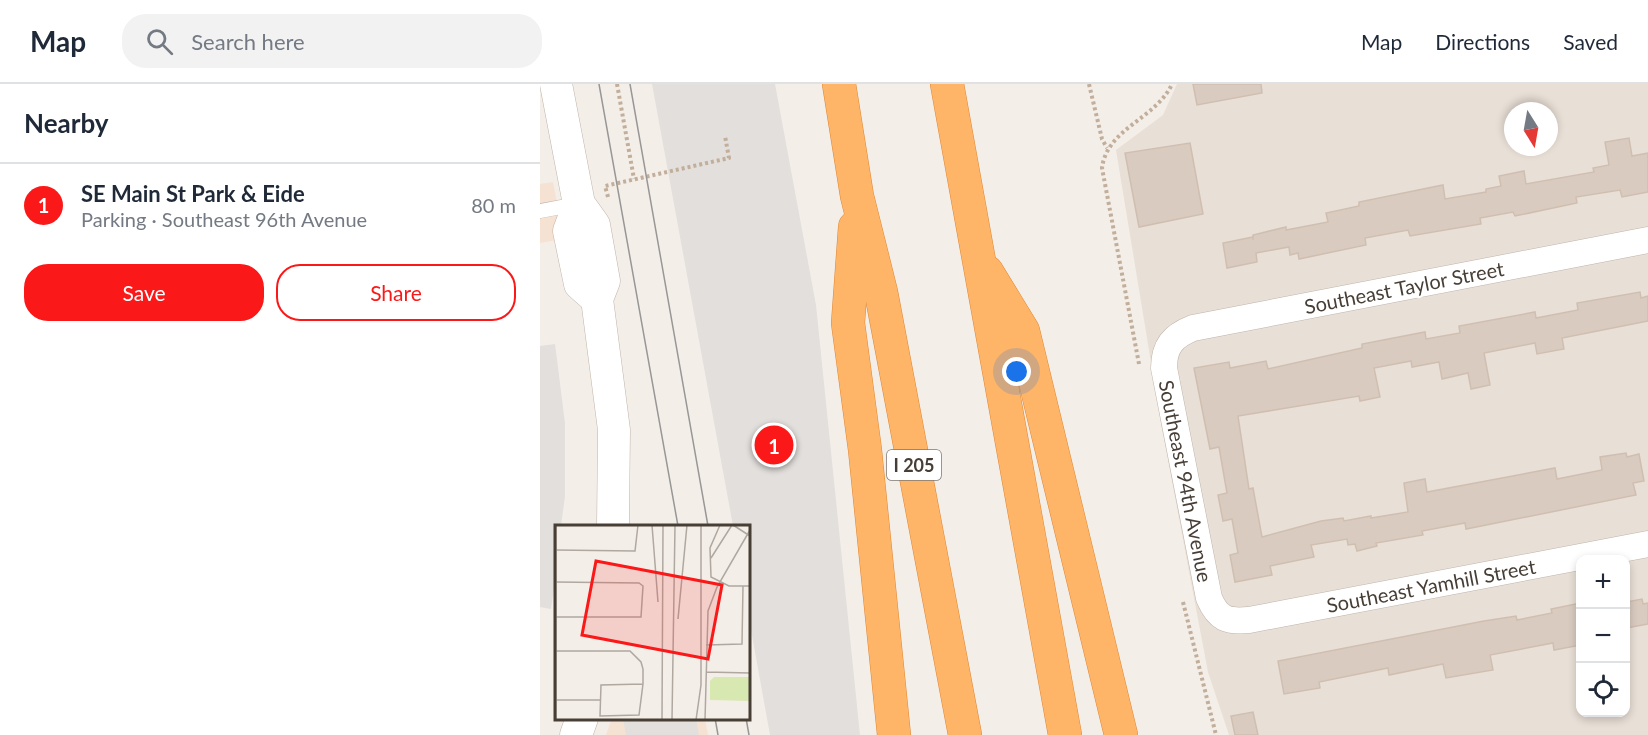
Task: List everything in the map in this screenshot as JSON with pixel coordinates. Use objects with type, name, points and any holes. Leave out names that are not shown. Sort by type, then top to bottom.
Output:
[{"type":"highway","name":"I 205","points":[[839,84],[857,196],[881,292],[965,735]]},
{"type":"highway","points":[[947,84],[980,260],[990,332],[1065,735]]},
{"type":"highway","points":[[857,196],[848,322],[865,450],[894,735]]},
{"type":"highway","points":[[980,260],[1023,331],[1121,735]]},
{"type":"street","points":[[556,84],[579,204],[569,231],[580,284],[597,299],[614,430],[613,525]]},
{"type":"street","name":"Southeast Taylor Street","points":[[1168,347],[1176,334],[1193,328],[1648,240]]},
{"type":"street","name":"Southeast 94th Avenue","points":[[1168,347],[1164,368],[1209,598],[1215,612]]},
{"type":"street","name":"Southeast Yamhill Street","points":[[1215,612],[1231,620],[1250,620],[1648,544]]},
{"type":"street","points":[[576,735],[581,720]]},
{"type":"lane","points":[[540,211],[579,204]]},
{"type":"path","points":[[617,84],[634,179]]},
{"type":"path","points":[[1089,84],[1102,139],[1107,148]]},
{"type":"path","points":[[610,207],[605,186],[729,158],[726,136]]},
{"type":"shaded area","points":[[652,84],[775,84],[816,305],[860,735],[770,735],[750,625],[750,525],[733,525]]},
{"type":"shaded area","points":[[1177,84],[1648,84],[1648,735],[1229,735],[1208,672],[1161,423],[1116,150],[1163,115]]},
{"type":"shaded area","points":[[553,182],[564,239],[540,243],[540,184]]},
{"type":"shaded area","points":[[555,344],[565,423],[565,496],[561,525],[555,525],[555,581],[551,609],[540,607],[540,346]]},
{"type":"shaded area","points":[[611,720],[705,720],[708,735],[606,735]]},
{"type":"shaded area","points":[[623,720],[696,720],[699,735],[626,735]]},
{"type":"building","points":[[1193,84],[1261,84],[1262,93],[1197,105]]},
{"type":"building","points":[[1629,138],[1632,156],[1648,153],[1648,192],[1622,197],[1620,190],[1576,197],[1577,203],[1515,216],[1513,212],[1480,218],[1481,224],[1410,236],[1408,230],[1365,238],[1366,245],[1299,259],[1298,253],[1290,255],[1289,247],[1256,253],[1257,262],[1227,268],[1223,243],[1253,237],[1253,235],[1286,227],[1286,230],[1328,222],[1326,213],[1359,206],[1359,202],[1443,185],[1445,199],[1486,192],[1486,189],[1501,186],[1499,176],[1524,171],[1526,184],[1594,172],[1593,168],[1609,165],[1605,142]]},
{"type":"building","points":[[1190,143],[1203,214],[1139,227],[1125,153]]},
{"type":"building","points":[[1640,292],[1641,298],[1648,296],[1648,321],[1562,338],[1564,349],[1537,354],[1535,343],[1484,353],[1490,385],[1471,389],[1468,373],[1442,379],[1439,362],[1412,367],[1411,361],[1374,368],[1380,397],[1360,401],[1359,396],[1238,416],[1249,489],[1253,488],[1262,537],[1321,521],[1343,518],[1344,521],[1408,512],[1404,483],[1425,479],[1427,492],[1555,468],[1557,479],[1602,470],[1600,457],[1626,453],[1627,457],[1639,454],[1644,481],[1633,483],[1636,495],[1466,529],[1465,523],[1422,531],[1423,535],[1376,543],[1377,546],[1357,551],[1355,544],[1348,545],[1347,539],[1311,545],[1314,557],[1270,566],[1272,575],[1235,582],[1230,555],[1238,553],[1232,519],[1223,521],[1218,495],[1227,493],[1219,447],[1210,449],[1194,368],[1229,362],[1230,368],[1266,361],[1268,369],[1362,348],[1362,344],[1425,332],[1426,339],[1460,333],[1459,326],[1535,312],[1536,318],[1578,310],[1577,303]]},
{"type":"building","points":[[1642,599],[1643,604],[1648,603],[1648,624],[1630,627],[1630,601]]},
{"type":"building","points":[[1576,604],[1576,646],[1554,650],[1553,643],[1490,655],[1493,670],[1446,678],[1443,664],[1389,675],[1388,668],[1319,682],[1320,688],[1284,694],[1278,661],[1484,621],[1516,616],[1517,620],[1552,613],[1551,609]]},
{"type":"building","points":[[1253,712],[1258,735],[1235,735],[1231,716]]},
{"type":"tram line","points":[[599,84],[678,525]]},
{"type":"tram line","points":[[630,84],[708,525]]},
{"type":"tram line","points":[[715,720],[718,735]]},
{"type":"tram line","points":[[746,720],[749,735]]},
{"type":"place","name":"SE Main St Park & Eide","points":[[774,445]]}]
